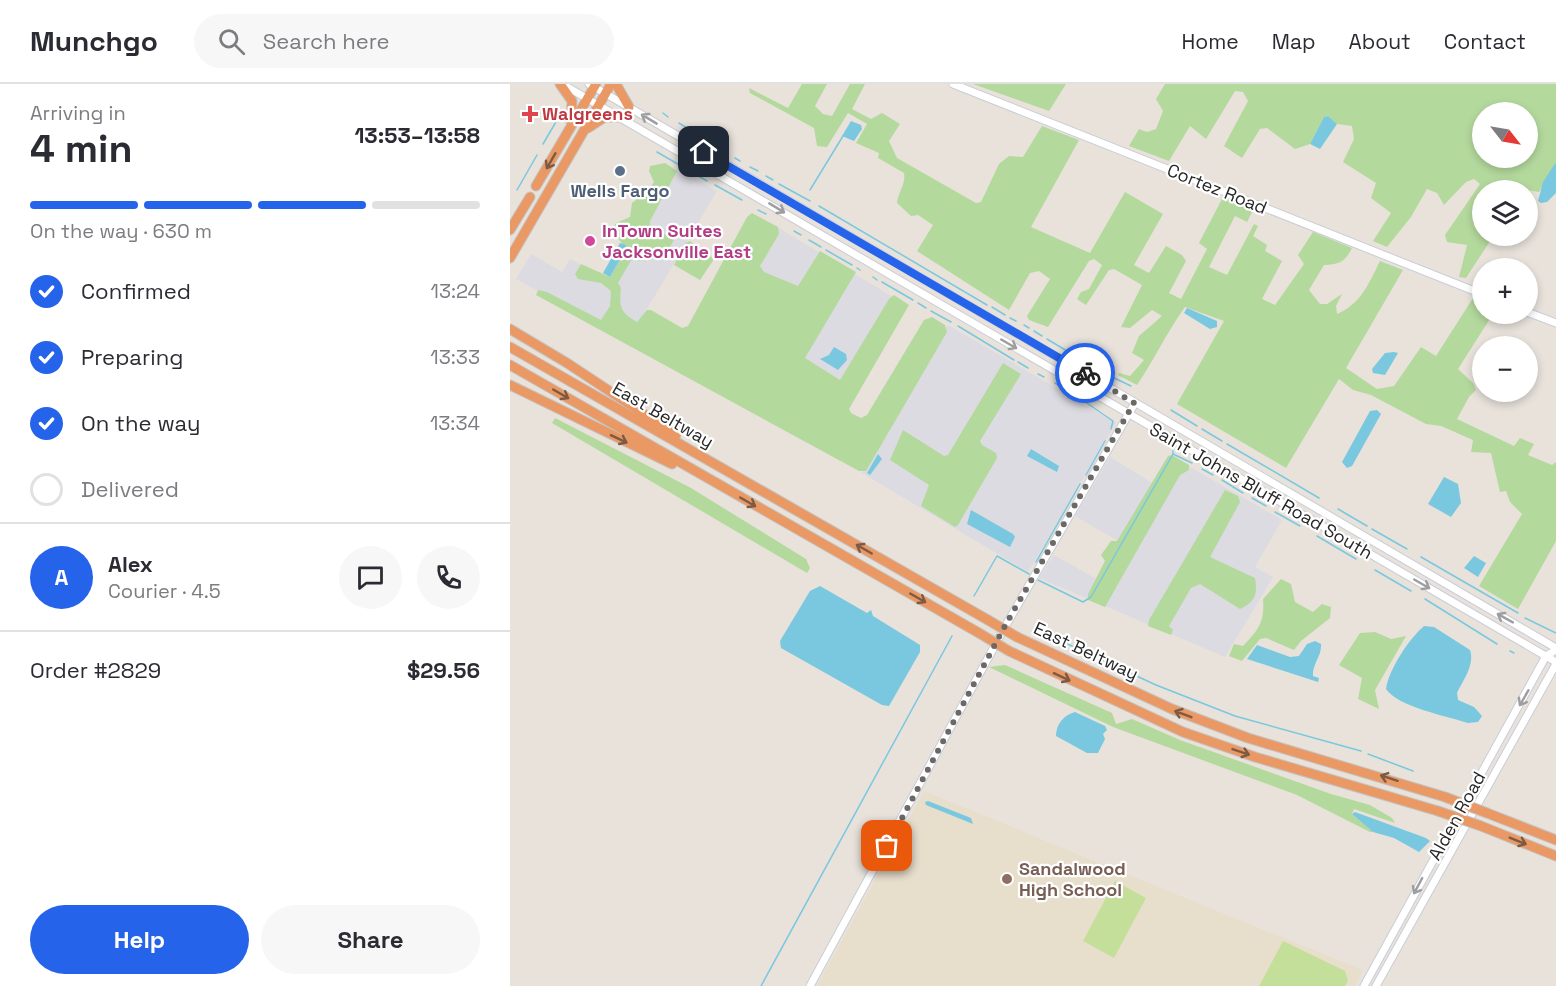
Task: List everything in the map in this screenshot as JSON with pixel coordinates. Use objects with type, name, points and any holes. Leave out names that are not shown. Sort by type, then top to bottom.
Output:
[{"type":"highway","points":[[561,84],[572,101],[570,128]]},
{"type":"highway","points":[[510,258],[611,84]]},
{"type":"highway","points":[[616,84],[629,107]]},
{"type":"highway","points":[[536,186],[593,85]]},
{"type":"highway","points":[[584,132],[605,117],[619,117]]},
{"type":"highway","points":[[510,230],[530,197]]},
{"type":"highway","points":[[510,329],[567,363],[738,477]]},
{"type":"highway","name":"East Beltway","points":[[510,347],[1017,637],[1172,709],[1237,734],[1445,797],[1556,840]]},
{"type":"highway","name":"East Beltway","points":[[510,365],[1010,651],[1182,732],[1255,757],[1438,811],[1556,856]]},
{"type":"highway","points":[[510,385],[729,491]]},
{"type":"main road","name":"Saint Johns Bluff Road South","points":[[561,84],[1556,663]]},
{"type":"main road","name":"Cortez Road","points":[[953,84],[1472,290]]},
{"type":"main road","name":"Saint Johns Bluff Road South","points":[[593,85],[1556,649]]},
{"type":"main road","points":[[1538,316],[1556,323]]},
{"type":"main road","points":[[810,986],[1006,624],[1134,403]]},
{"type":"main road","name":"Alden Road","points":[[1364,986],[1546,656],[1556,649]]},
{"type":"main road","name":"Alden Road","points":[[1376,986],[1556,663]]},
{"type":"main road","points":[[1489,758],[1499,763]]},
{"type":"main road","points":[[1432,861],[1441,866]]},
{"type":"shaded area","points":[[678,168],[717,191],[629,339],[516,279],[531,254],[562,272],[570,259],[612,282]]},
{"type":"shaded area","points":[[777,227],[893,297],[809,440],[689,376]]},
{"type":"shaded area","points":[[948,325],[1116,423],[1028,572],[862,473]]},
{"type":"shaded area","points":[[1171,456],[1282,520],[1255,567],[1273,577],[1225,657],[1039,578],[1054,555],[1098,580],[1120,542],[1075,516],[1110,457],[1154,484]]},
{"type":"shaded area","name":"Sandalwood High School","points":[[924,791],[1363,970],[1355,986],[817,986]]},
{"type":"green space","points":[[802,84],[827,84],[815,106],[823,114],[832,116],[850,84],[865,84],[852,109],[871,119],[882,113],[900,124],[889,141],[897,158],[976,203],[981,202],[999,164],[1009,156],[1023,157],[1042,126],[1079,140],[1031,227],[1090,253],[1125,192],[1163,214],[1134,265],[1149,273],[1166,246],[1182,255],[1186,261],[1169,293],[1181,299],[1207,249],[1199,243],[1223,197],[1254,208],[1247,222],[1235,216],[1209,267],[1227,275],[1254,224],[1258,226],[1253,236],[1267,245],[1265,251],[1282,261],[1262,299],[1275,305],[1304,264],[1298,255],[1313,232],[1352,248],[1341,261],[1324,265],[1309,290],[1320,304],[1327,304],[1342,294],[1336,306],[1337,314],[1358,299],[1380,261],[1403,270],[1346,368],[1377,389],[1394,386],[1421,347],[1436,356],[1472,300],[1472,324],[1487,324],[1479,336],[1472,336],[1472,347],[1458,369],[1472,382],[1472,394],[1457,419],[1514,446],[1520,438],[1534,444],[1528,455],[1552,465],[1556,462],[1556,541],[1518,609],[1479,586],[1522,514],[1510,502],[1506,491],[1500,492],[1491,453],[1471,452],[1473,440],[1441,426],[1426,424],[1371,395],[1353,390],[1339,379],[1286,468],[1177,404],[1224,321],[1185,307],[1137,385],[1118,375],[1119,373],[1130,376],[1144,360],[1132,353],[1139,336],[1162,316],[1152,310],[1130,328],[1121,327],[1142,285],[1114,269],[1109,270],[1086,305],[1077,299],[1081,292],[1089,289],[1102,265],[1094,259],[1089,261],[1048,327],[1029,320],[1027,316],[1050,279],[1039,271],[1030,273],[1009,310],[917,251],[933,225],[918,215],[911,216],[897,203],[904,181],[904,173],[878,158],[879,153],[856,143],[867,124],[848,113],[827,147],[817,146],[814,128],[750,93],[749,88],[788,108]]},
{"type":"green space","points":[[973,84],[1066,84],[1049,111]]},
{"type":"green space","points":[[1165,84],[1556,84],[1556,162],[1539,192],[1538,180],[1474,179],[1466,182],[1444,205],[1437,193],[1427,189],[1411,217],[1387,247],[1373,241],[1391,213],[1371,198],[1376,183],[1343,162],[1354,139],[1352,126],[1337,124],[1328,116],[1324,117],[1310,144],[1295,149],[1267,128],[1260,129],[1242,158],[1224,146],[1248,101],[1243,92],[1235,91],[1206,139],[1190,126],[1169,161],[1129,146],[1139,129],[1147,132],[1156,129],[1163,111],[1156,99]]},
{"type":"green space","points":[[665,163],[677,171],[650,221],[650,226],[674,240],[664,257],[640,261],[633,257],[618,283],[621,288],[622,308],[637,322],[647,310],[651,310],[682,328],[688,326],[747,217],[752,213],[778,227],[779,234],[760,266],[764,272],[798,286],[820,251],[856,272],[805,358],[840,380],[889,299],[894,295],[909,305],[849,409],[851,413],[861,418],[867,415],[924,320],[932,317],[945,325],[947,332],[866,471],[859,471],[536,295],[538,290],[547,292],[601,320],[610,306],[611,291],[601,283],[578,279],[575,274],[581,264],[610,277],[626,249],[612,230],[616,223],[630,217],[632,203],[647,192],[654,182],[649,171],[650,166]]},
{"type":"green space","points":[[1472,196],[1472,246],[1487,246],[1479,258],[1472,258],[1472,269],[1466,278],[1459,277],[1467,245],[1447,242],[1445,235]]},
{"type":"green space","points":[[690,241],[714,259],[700,280],[674,265],[685,243]]},
{"type":"green space","points":[[1003,363],[1021,374],[980,441],[982,445],[996,453],[997,458],[955,527],[921,506],[929,485],[890,460],[903,430],[944,456],[948,455]]},
{"type":"green space","points":[[555,418],[691,488],[806,559],[810,568],[807,573],[552,423]]},
{"type":"green space","points":[[1172,455],[1189,465],[1189,470],[1180,475],[1105,607],[1088,600],[1088,594],[1105,561],[1101,555],[1111,541],[1117,541],[1168,456]]},
{"type":"green space","points":[[1225,490],[1238,496],[1240,502],[1210,557],[1255,578],[1254,597],[1240,609],[1200,584],[1191,588],[1169,626],[1173,630],[1171,635],[1148,626],[1149,620]]},
{"type":"green space","points":[[1281,579],[1291,584],[1295,602],[1313,612],[1322,604],[1331,607],[1330,618],[1301,641],[1294,650],[1266,638],[1260,639],[1242,661],[1229,656],[1234,644],[1243,646],[1256,630],[1262,620],[1263,599]]},
{"type":"green space","points":[[1375,632],[1391,639],[1406,636],[1375,690],[1379,709],[1358,699],[1362,678],[1339,665],[1360,633]]},
{"type":"green space","points":[[1005,665],[1112,713],[1116,724],[1132,719],[1180,740],[1331,794],[1370,805],[1392,818],[1395,823],[1354,809],[1352,814],[1373,832],[1370,832],[1297,795],[1113,727],[989,667]]},
{"type":"green space","points":[[1115,881],[1146,898],[1114,958],[1083,941]]},
{"type":"green space","points":[[1283,941],[1345,971],[1348,981],[1345,986],[1259,986]]},
{"type":"water","points":[[1328,116],[1337,124],[1320,149],[1310,144],[1324,117]]},
{"type":"water","points":[[851,121],[861,125],[862,129],[854,141],[842,136]]},
{"type":"water","points":[[1556,162],[1556,193],[1547,202],[1541,203],[1538,201],[1543,182]]},
{"type":"water","points":[[620,243],[626,245],[626,249],[610,277],[603,273]]},
{"type":"water","points":[[1187,308],[1217,321],[1217,327],[1210,329],[1184,313]]},
{"type":"water","points":[[834,347],[846,354],[847,360],[838,370],[820,359],[829,355]]},
{"type":"water","points":[[1385,353],[1398,353],[1385,375],[1373,373],[1372,369]]},
{"type":"water","points":[[1377,410],[1381,414],[1352,466],[1347,468],[1342,462],[1370,411]]},
{"type":"water","points":[[1031,449],[1059,466],[1057,472],[1027,456]]},
{"type":"water","points":[[878,454],[882,459],[870,475],[867,473]]},
{"type":"water","points":[[1444,477],[1458,484],[1461,503],[1451,517],[1428,504]]},
{"type":"water","points":[[971,510],[1013,534],[1015,537],[1010,547],[967,524]]},
{"type":"water","points":[[1474,556],[1486,563],[1478,577],[1464,568]]},
{"type":"water","points":[[820,586],[867,613],[871,610],[873,616],[920,645],[920,652],[889,706],[882,705],[781,648],[780,641],[810,591]]},
{"type":"water","points":[[1424,626],[1434,627],[1470,650],[1470,667],[1457,693],[1458,700],[1474,707],[1482,716],[1478,722],[1468,723],[1412,706],[1401,701],[1386,689],[1400,655]]},
{"type":"water","points":[[1315,641],[1321,644],[1313,672],[1313,676],[1319,678],[1318,682],[1247,659],[1257,645],[1290,657],[1299,656],[1307,644]]},
{"type":"water","points":[[1075,712],[1105,726],[1107,730],[1103,734],[1105,739],[1098,753],[1087,753],[1056,736],[1061,721],[1067,715]]},
{"type":"water","points":[[928,801],[971,818],[973,824],[926,805],[925,802]]},
{"type":"water","points":[[1355,812],[1430,841],[1419,852],[1394,838],[1373,832],[1352,814]]},
{"type":"waterway","points":[[663,113],[668,117]]},
{"type":"waterway","points":[[543,144],[560,115]]},
{"type":"waterway","points":[[679,123],[720,149]]},
{"type":"waterway","points":[[810,190],[843,136]]},
{"type":"waterway","points":[[657,152],[707,181]]},
{"type":"waterway","points":[[517,190],[537,155]]},
{"type":"waterway","points":[[735,158],[740,161]]},
{"type":"waterway","points":[[750,167],[758,171]]},
{"type":"waterway","points":[[766,176],[773,180]]},
{"type":"waterway","points":[[779,184],[810,201]]},
{"type":"waterway","points":[[715,185],[742,200]]},
{"type":"waterway","points":[[819,206],[987,305]]},
{"type":"waterway","points":[[758,210],[766,214]]},
{"type":"waterway","points":[[794,231],[801,235]]},
{"type":"waterway","points":[[809,240],[821,247]]},
{"type":"waterway","points":[[826,250],[852,265]]},
{"type":"waterway","points":[[873,277],[877,280]]},
{"type":"waterway","points":[[882,282],[913,300]]},
{"type":"waterway","points":[[918,303],[926,308]]},
{"type":"waterway","points":[[992,307],[1005,315]]},
{"type":"waterway","points":[[931,311],[951,322]]},
{"type":"waterway","points":[[1010,318],[1016,321]]},
{"type":"waterway","points":[[1024,325],[1029,328]]},
{"type":"waterway","points":[[958,326],[1014,360]]},
{"type":"waterway","points":[[1034,331],[1042,336]]},
{"type":"waterway","points":[[1047,339],[1072,354]]},
{"type":"waterway","points":[[1018,362],[1028,368]]},
{"type":"waterway","points":[[1087,363],[1107,374]]},
{"type":"waterway","points":[[1038,374],[1044,377]]},
{"type":"waterway","points":[[1112,377],[1131,386]]},
{"type":"waterway","points":[[1055,383],[1068,391]]},
{"type":"waterway","points":[[1078,397],[1113,421],[1111,429]]},
{"type":"waterway","points":[[1171,410],[1197,426]]},
{"type":"waterway","points":[[1202,429],[1222,441]]},
{"type":"waterway","points":[[1086,475],[1105,441]]},
{"type":"waterway","points":[[1227,444],[1319,498]]},
{"type":"waterway","points":[[1173,451],[1173,454],[1192,463]]},
{"type":"waterway","points":[[1038,580],[1083,602],[1091,597],[1173,454]]},
{"type":"waterway","points":[[1202,469],[1213,475]]},
{"type":"waterway","points":[[1222,480],[1243,493]]},
{"type":"waterway","points":[[1036,562],[1080,484]]},
{"type":"waterway","points":[[1252,498],[1266,506]]},
{"type":"waterway","points":[[1338,509],[1367,526]]},
{"type":"waterway","points":[[1275,512],[1300,526]]},
{"type":"waterway","points":[[1372,529],[1407,549]]},
{"type":"waterway","points":[[1317,536],[1356,559]]},
{"type":"waterway","points":[[974,596],[997,556],[1029,574]]},
{"type":"waterway","points":[[1421,557],[1518,613]]},
{"type":"waterway","points":[[1375,570],[1411,591]]},
{"type":"waterway","points":[[1425,599],[1497,644]]},
{"type":"waterway","points":[[1525,618],[1556,633]]},
{"type":"waterway","points":[[1044,633],[1156,685],[1235,716],[1361,751]]},
{"type":"waterway","points":[[761,986],[952,636]]},
{"type":"waterway","points":[[1510,651],[1514,653]]},
{"type":"waterway","points":[[1368,754],[1413,771]]},
{"type":"way so far","points":[[887,846],[1006,624],[1134,403],[1085,373]]},
{"type":"place","name":"Walgreens","points":[[530,114]]},
{"type":"place","name":"Wells Fargo","points":[[620,171]]},
{"type":"place","name":"InTown Suites Jacksonville East","points":[[590,241]]},
{"type":"place","name":"Sandalwood High School","points":[[1007,879]]},
{"type":"route","points":[[704,152],[1085,373]]}]
